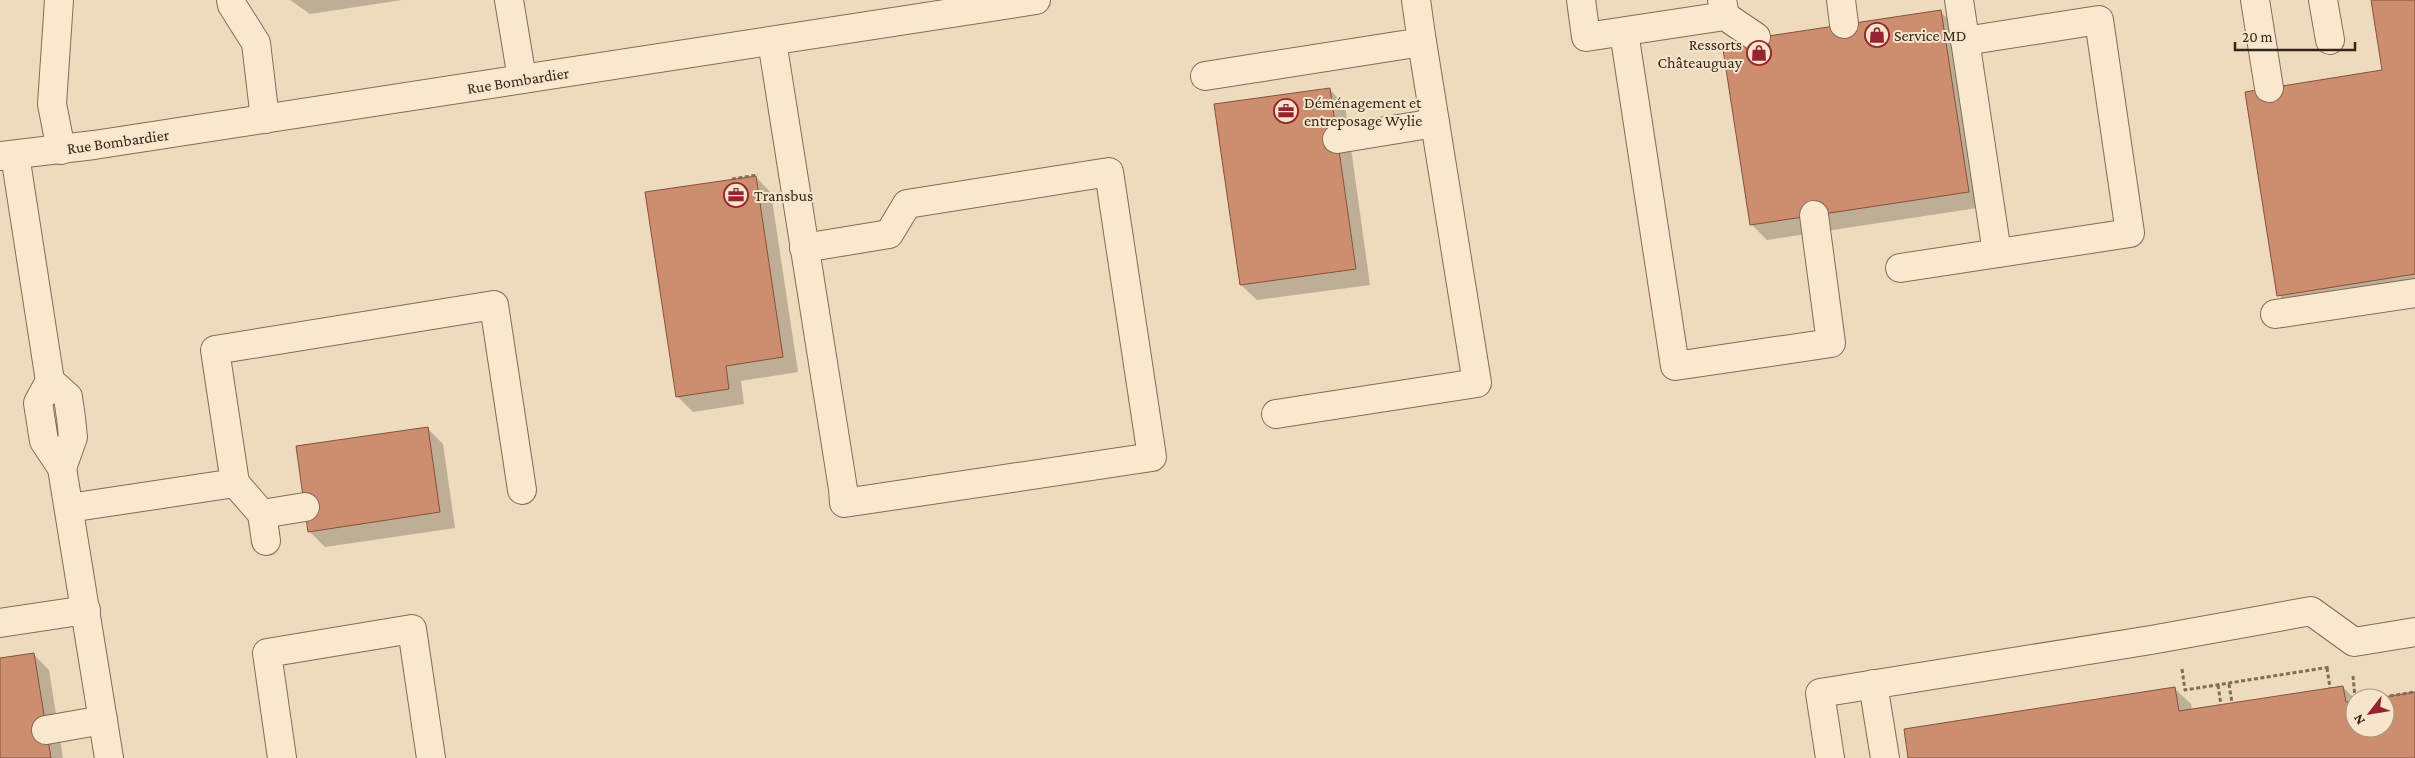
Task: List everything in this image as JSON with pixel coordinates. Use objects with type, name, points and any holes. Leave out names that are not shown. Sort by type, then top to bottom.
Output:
[{"type":"street","points":[[59,0],[52,104],[61,150]]},
{"type":"street","points":[[231,0],[232,5],[256,43],[265,119]]},
{"type":"street","points":[[509,0],[522,79]]},
{"type":"street","name":"Rue Bombardier","points":[[8,155],[61,150],[1036,0]]},
{"type":"street","points":[[1276,414],[1477,383],[1416,0]]},
{"type":"street","points":[[1581,0],[1586,37],[1624,32],[1724,8],[1756,37]]},
{"type":"street","points":[[1959,0],[1997,253]]},
{"type":"street","points":[[2255,0],[2269,88]]},
{"type":"street","points":[[2323,0],[2330,40]]},
{"type":"street","points":[[1900,268],[2130,233],[2099,20],[1965,41]]},
{"type":"street","points":[[1624,32],[1675,366],[1831,343],[1814,215]]},
{"type":"street","points":[[772,41],[804,248],[844,503],[1152,457],[1109,172],[907,204],[889,234],[804,248]]},
{"type":"street","points":[[1205,76],[1422,42]]},
{"type":"street","points":[[1337,139],[1435,124]]},
{"type":"street","points":[[8,155],[50,381],[38,402],[44,441],[62,468],[110,758]]},
{"type":"street","points":[[2275,314],[2415,293]]},
{"type":"street","points":[[266,541],[262,514],[235,483],[215,350],[494,305],[522,490]]},
{"type":"street","points":[[69,508],[235,483]]},
{"type":"street","points":[[262,514],[305,507]]},
{"type":"street","points":[[0,623],[86,610]]},
{"type":"street","points":[[1830,758],[1820,693],[2311,611],[2354,642],[2415,632]]},
{"type":"street","points":[[282,758],[267,653],[412,629],[431,758]]},
{"type":"street","points":[[1873,684],[1885,758]]},
{"type":"street","points":[[46,730],[103,720]]},
{"type":"path","points":[[732,179],[761,175]]},
{"type":"path","points":[[2185,690],[2335,667]]},
{"type":"path","points":[[2327,668],[2330,688]]},
{"type":"path","points":[[2352,672],[2354,688]]},
{"type":"path","points":[[2229,684],[2232,703]]},
{"type":"path","points":[[2218,685],[2221,705]]},
{"type":"path","points":[[2395,695],[2415,692]]},
{"type":"building","points":[[2371,0],[2415,0],[2415,274],[2277,296],[2245,92],[2382,70]]},
{"type":"building","points":[[1941,10],[1969,192],[1750,225],[1722,43]]},
{"type":"building","points":[[1330,88],[1356,269],[1240,285],[1214,104]]},
{"type":"building","points":[[756,176],[783,357],[726,366],[729,389],[676,397],[645,192]]},
{"type":"building","points":[[428,427],[440,512],[308,532],[296,446]]},
{"type":"building","points":[[34,653],[51,758],[0,758],[0,658]]},
{"type":"building","points":[[2343,686],[2345,697],[2345,738],[2395,738],[2395,695],[2415,692],[2415,758],[1908,758],[1904,729],[2175,687],[2179,711]]},
{"type":"place","name":"Service MD","points":[[1877,35]]},
{"type":"place","name":"Ressorts Châteauguay","points":[[1759,53]]},
{"type":"place","name":"Déménagement et entreposage Wylie","points":[[1286,111]]},
{"type":"place","name":"Transbus","points":[[736,195]]}]
